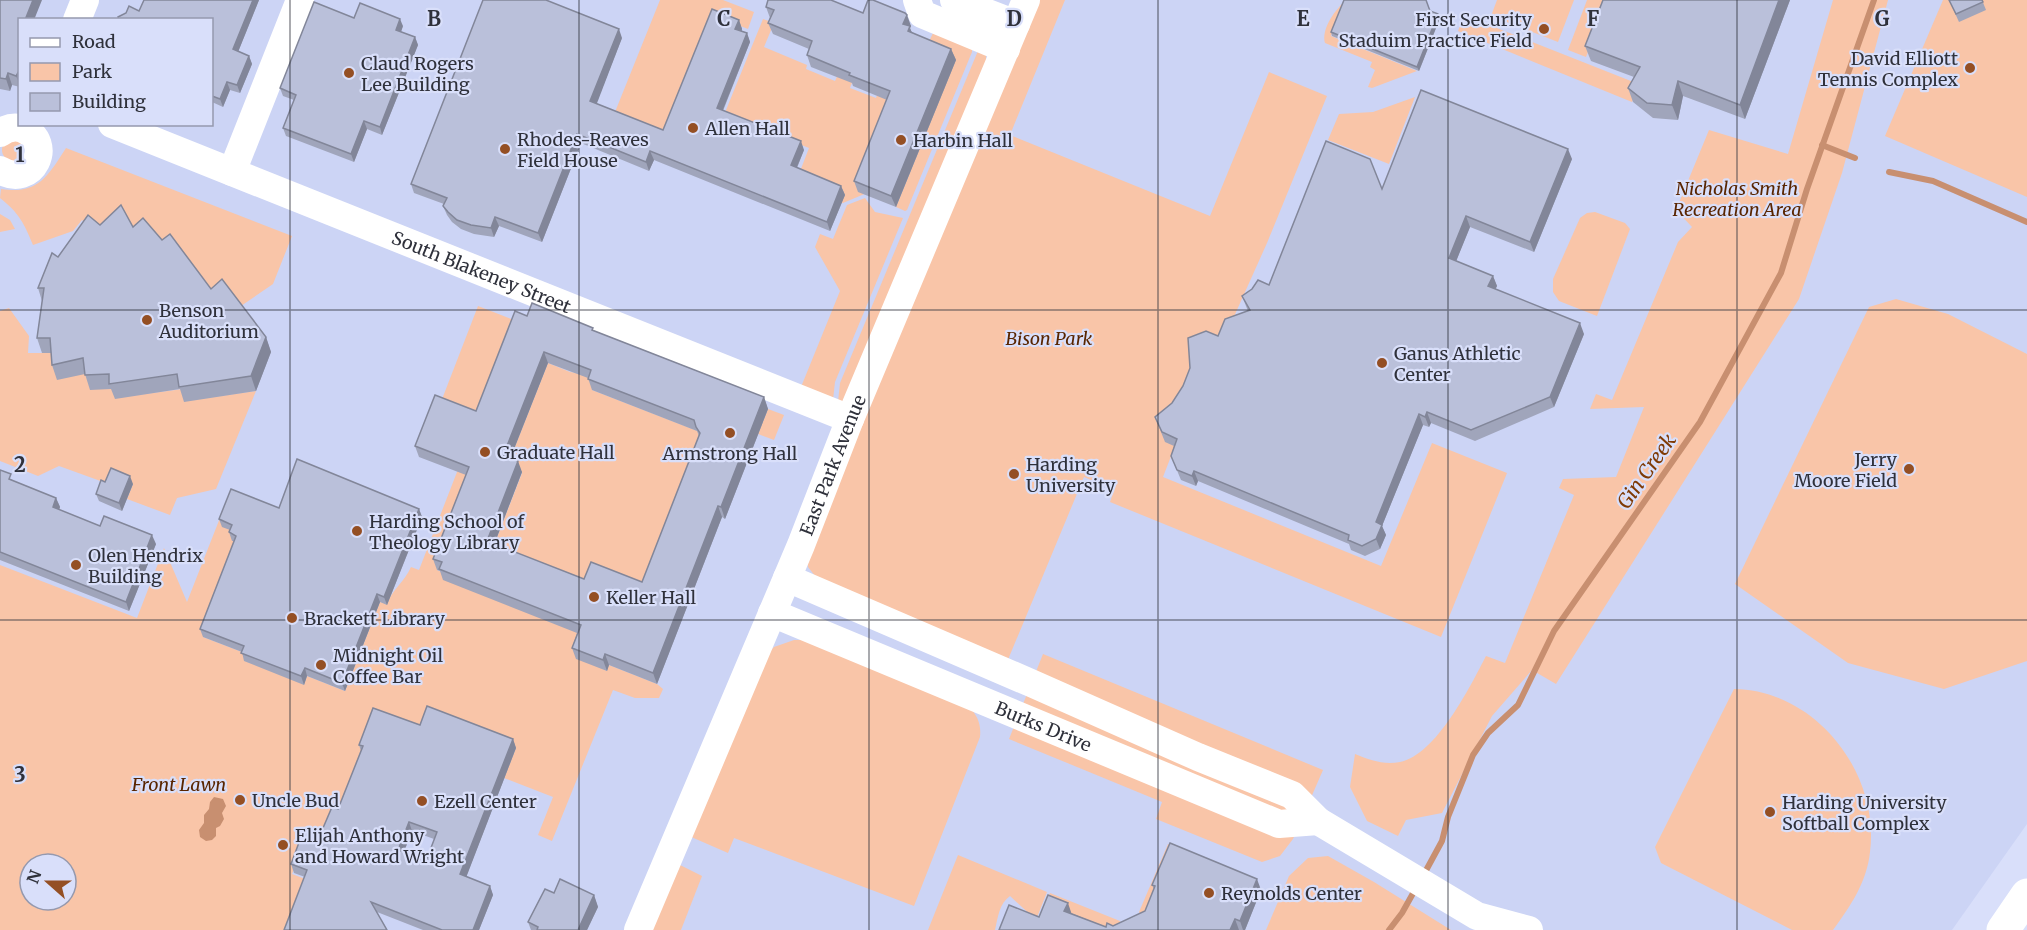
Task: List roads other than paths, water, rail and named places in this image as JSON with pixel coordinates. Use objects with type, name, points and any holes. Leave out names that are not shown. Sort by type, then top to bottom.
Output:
[{"type":"main road","points":[[2002,930],[2027,895]]},
{"type":"street","points":[[78,18],[85,0]]},
{"type":"street","points":[[232,172],[300,0]]},
{"type":"street","points":[[917,0],[922,14],[1015,27]]},
{"type":"street","points":[[923,0],[1015,27]]},
{"type":"street","points":[[954,0],[1015,27]]},
{"type":"street","name":"East Park Avenue","points":[[638,930],[787,578],[850,418],[1015,27]]},
{"type":"street","name":"South Blakeney Street","points":[[117,126],[850,418]]},
{"type":"street","points":[[0,170],[8,174],[23,174],[35,164],[38,148],[36,141],[18,129]]},
{"type":"street","name":"Burks Drive","points":[[787,578],[1198,757],[1292,795],[1318,821],[1443,896],[1483,923],[1529,930]]},
{"type":"street","name":"Burks Drive","points":[[772,613],[1279,824],[1318,821]]},
{"type":"waterway","name":"Gin Creek","points":[[1423,876],[1442,841],[1448,817],[1473,755],[1488,733],[1518,705],[1554,631],[1700,422],[1781,273],[1807,189],[1874,0]]},
{"type":"waterway","points":[[1822,145],[1855,158]]},
{"type":"waterway","points":[[1889,172],[1933,181],[2027,222]]},
{"type":"waterway","name":"Gin Creek","points":[[1389,930],[1416,888]]},
{"type":"place","name":"First Security Staduim Practice Field","points":[[1544,29]]},
{"type":"place","name":"David Elliott Tennis Complex","points":[[1970,68]]},
{"type":"place","name":"Claud Rogers Lee Building","points":[[349,73]]},
{"type":"place","name":"Allen Hall","points":[[693,128]]},
{"type":"place","name":"Harbin Hall","points":[[901,140]]},
{"type":"place","name":"Rhodes-Reaves Field House","points":[[505,149]]},
{"type":"place","name":"Benson Auditorium","points":[[147,320]]},
{"type":"place","name":"Ganus Athletic Center","points":[[1382,363]]},
{"type":"place","name":"Armstrong Hall","points":[[730,433]]},
{"type":"place","name":"Graduate Hall","points":[[485,452]]},
{"type":"place","name":"Jerry Moore Field","points":[[1909,469]]},
{"type":"place","name":"Harding University","points":[[1014,474]]},
{"type":"place","name":"Harding School of Theology Library","points":[[357,531]]},
{"type":"place","name":"Olen Hendrix Building","points":[[76,565]]},
{"type":"place","name":"Keller Hall","points":[[594,597]]},
{"type":"place","name":"Brackett Library","points":[[292,618]]},
{"type":"place","name":"Midnight Oil Coffee Bar","points":[[321,665]]},
{"type":"place","name":"Uncle Bud","points":[[240,800]]},
{"type":"place","name":"Ezell Center","points":[[422,801]]},
{"type":"place","name":"Harding University Softball Complex","points":[[1770,812]]},
{"type":"place","name":"Elijah Anthony and Howard Wright","points":[[283,845]]},
{"type":"place","name":"Reynolds Center","points":[[1209,893]]},
{"type":"park label","name":"Nicholas Smith Recreation Area","points":[[1737,198]]},
{"type":"park label","name":"Bison Park","points":[[1049,338]]},
{"type":"park label","name":"Front Lawn","points":[[179,784]]}]
